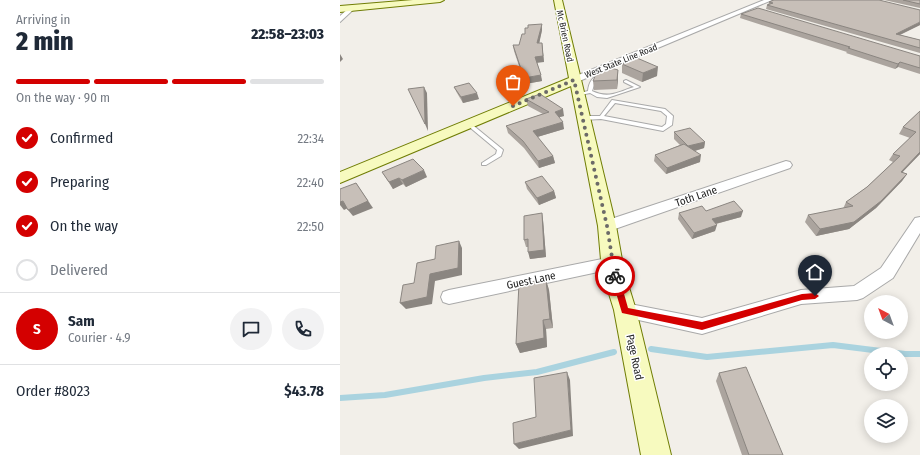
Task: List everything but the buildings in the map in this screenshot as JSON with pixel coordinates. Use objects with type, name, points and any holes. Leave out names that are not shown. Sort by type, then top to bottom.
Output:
[{"type":"main road","points":[[340,8],[352,8],[377,3],[440,0]]},
{"type":"main road","name":"Mc Brien Road","points":[[558,0],[579,85]]},
{"type":"main road","name":"Page Road","points":[[579,85],[592,118],[612,263],[625,310],[656,455]]},
{"type":"main road","name":"West State Line Road","points":[[340,178],[469,124],[579,85]]},
{"type":"street","name":"West State Line Road","points":[[579,85],[602,72],[769,0]]},
{"type":"street","points":[[340,20],[352,8]]},
{"type":"street","name":"Toth Lane","points":[[607,226],[786,165]]},
{"type":"street","points":[[625,310],[702,326],[802,297],[856,293],[887,273],[920,222]]},
{"type":"street","name":"Guest Lane","points":[[449,297],[612,263]]},
{"type":"lane","points":[[579,85],[591,83],[602,72],[604,81]]},
{"type":"lane","points":[[592,118],[611,98],[638,87],[626,81]]},
{"type":"lane","points":[[579,85],[599,96],[663,110],[670,116],[668,125],[664,128],[592,118]]},
{"type":"lane","points":[[606,90],[611,98]]},
{"type":"lane","points":[[469,124],[500,150],[499,155],[484,164]]},
{"type":"waterway","points":[[651,349],[707,357],[833,345],[905,354],[920,354]]},
{"type":"waterway","points":[[340,398],[385,395],[484,378],[537,372],[614,352]]},
{"type":"way so far","points":[[513,106],[574,80],[607,226],[615,276]]},
{"type":"route","points":[[615,276],[625,310],[702,326],[802,297],[815,296]]}]
